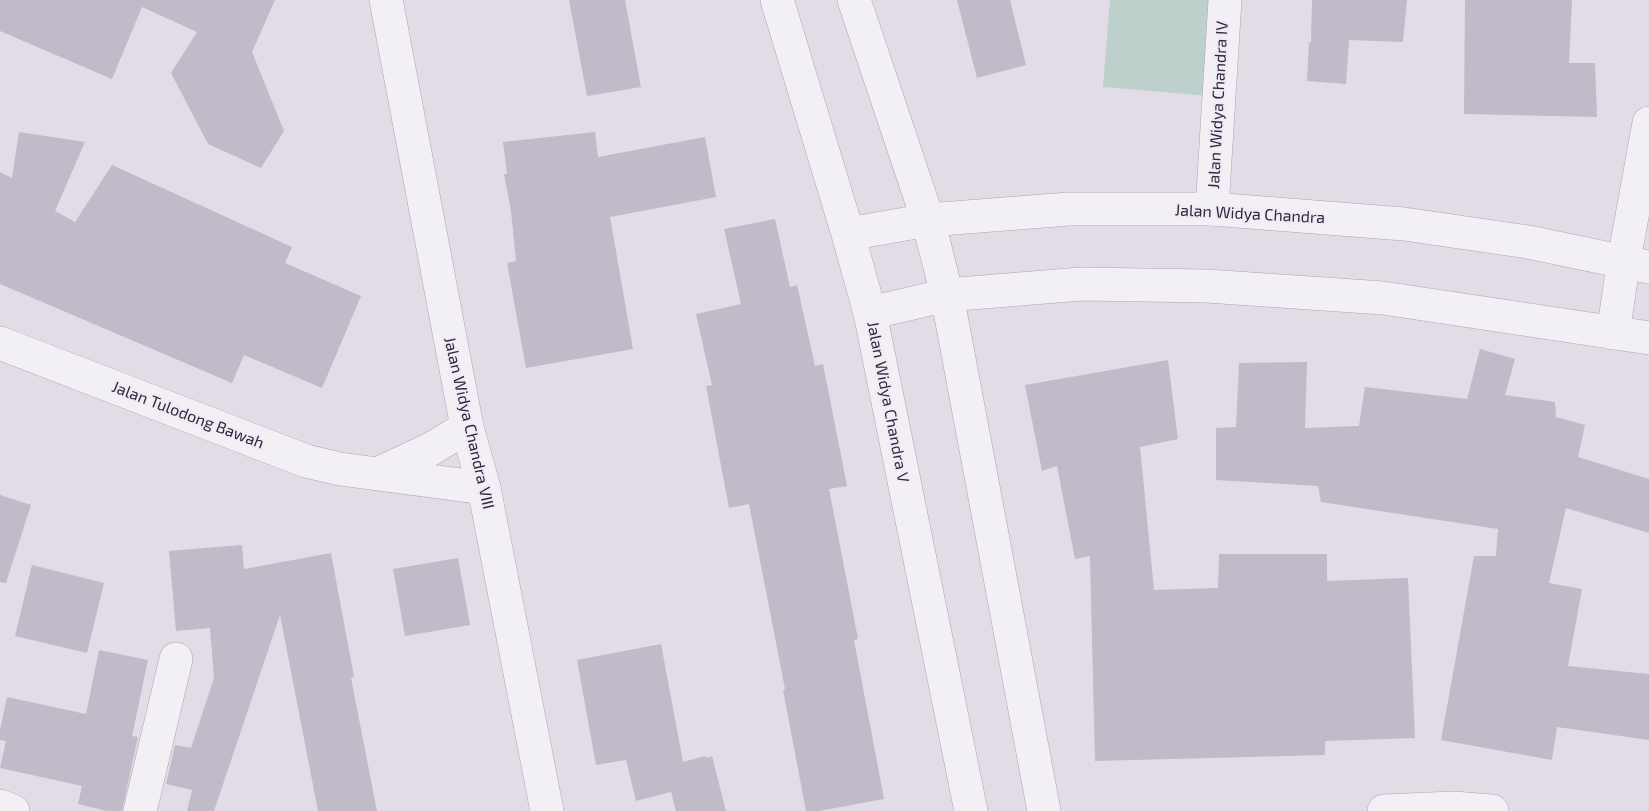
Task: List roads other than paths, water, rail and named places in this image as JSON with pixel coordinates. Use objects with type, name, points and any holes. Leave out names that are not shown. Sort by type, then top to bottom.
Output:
[{"type":"street","name":"Jalan Widya Chandra VIII","points":[[386,0],[467,427],[484,488],[547,811]]},
{"type":"street","name":"Jalan Widya Chandra V","points":[[777,0],[870,313],[970,811]]},
{"type":"street","points":[[854,0],[928,220],[947,294],[1044,811]]},
{"type":"street","name":"Jalan Widya Chandra IV","points":[[1212,209],[1225,0]]},
{"type":"street","points":[[1613,333],[1636,263],[1649,123]]},
{"type":"street","name":"Jalan Widya Chandra","points":[[848,234],[928,220],[1069,209],[1212,209],[1404,224],[1528,242],[1636,263]]},
{"type":"street","points":[[870,313],[947,294],[1081,284],[1207,286],[1383,297],[1649,339]]},
{"type":"street","name":"Jalan Tulodong Bawah","points":[[0,343],[306,461],[340,469],[484,488]]},
{"type":"street","points":[[380,473],[431,449],[467,427]]},
{"type":"street","points":[[140,811],[176,659]]},
{"type":"street","points":[[0,806],[13,811]]},
{"type":"street","points":[[1384,811],[1453,808],[1492,811]]}]
